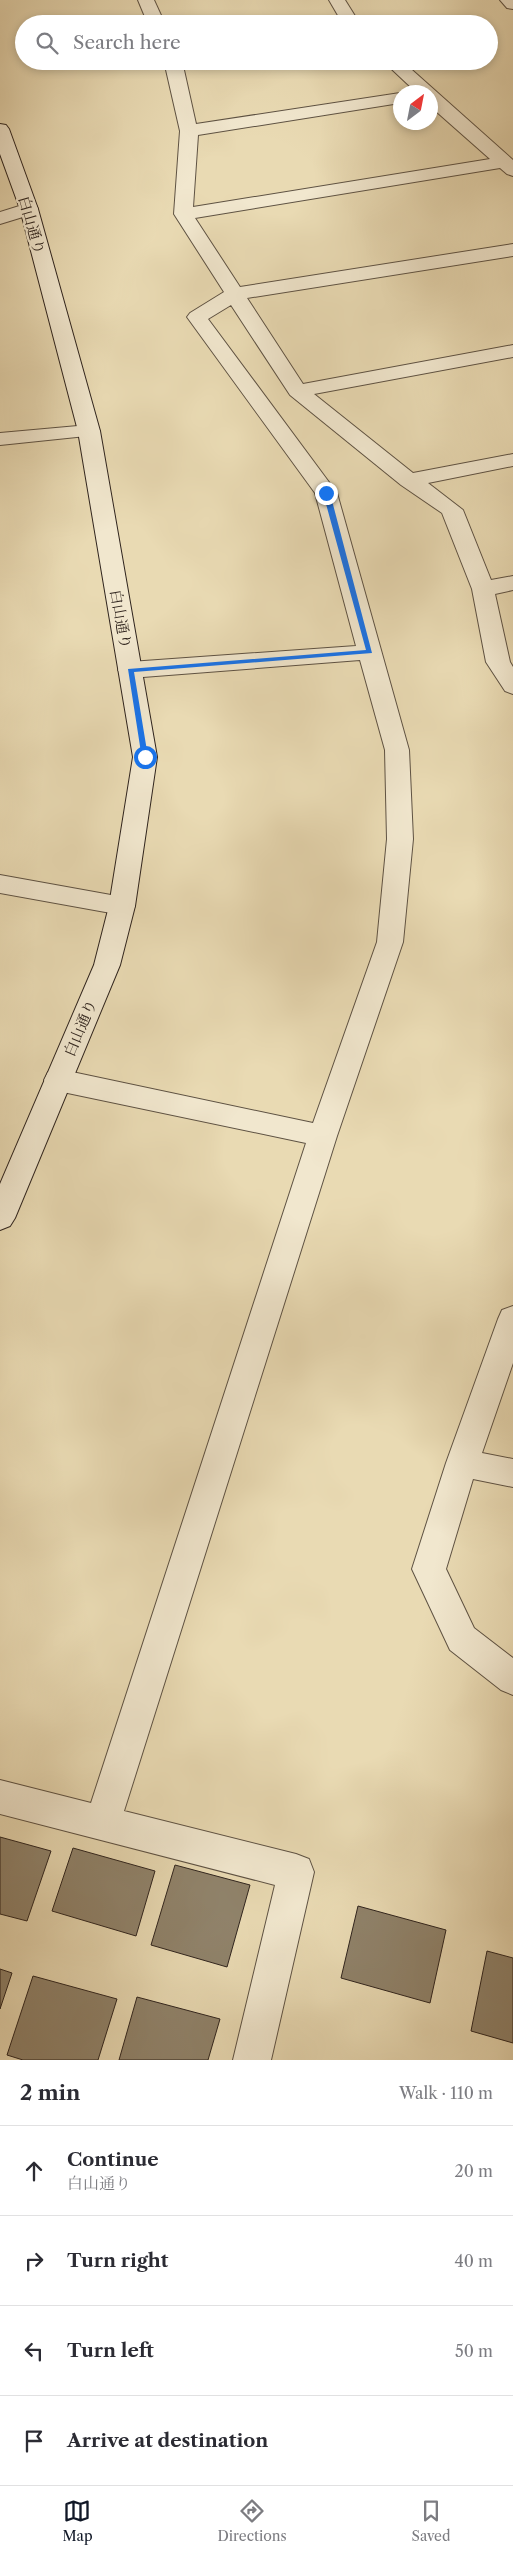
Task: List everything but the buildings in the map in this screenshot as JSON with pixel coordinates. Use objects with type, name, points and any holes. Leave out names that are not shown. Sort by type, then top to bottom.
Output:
[{"type":"street","points":[[146,0],[153,15]]},
{"type":"street","points":[[337,0],[346,15]]},
{"type":"street","points":[[508,0],[513,4]]},
{"type":"street","points":[[175,70],[189,131],[183,214],[296,391],[410,480],[452,510],[484,589],[498,662],[513,686]]},
{"type":"street","points":[[401,70],[418,85]]},
{"type":"street","points":[[189,131],[393,99]]},
{"type":"street","points":[[438,103],[508,166]]},
{"type":"street","name":"白山通り","points":[[0,129],[29,209],[88,431],[145,757],[122,906],[107,965],[0,1218]]},
{"type":"street","points":[[183,214],[508,166]]},
{"type":"street","points":[[0,218],[29,209]]},
{"type":"street","points":[[102,1822],[323,1136],[390,942],[400,839],[397,750],[326,493],[197,317],[235,294],[513,250]]},
{"type":"street","points":[[296,391],[513,350]]},
{"type":"street","points":[[0,439],[88,431]]},
{"type":"street","points":[[410,480],[513,460]]},
{"type":"street","points":[[484,589],[513,583]]},
{"type":"street","points":[[130,670],[370,652]]},
{"type":"street","points":[[0,884],[122,906]]},
{"type":"street","points":[[58,1080],[323,1136]]},
{"type":"street","points":[[513,1319],[462,1463],[430,1569],[462,1639],[513,1679]]},
{"type":"street","points":[[462,1463],[513,1472]]},
{"type":"street","points":[[0,1797],[296,1872],[252,2060]]},
{"type":"route","points":[[145,757],[130,670],[370,652],[326,493]]}]
